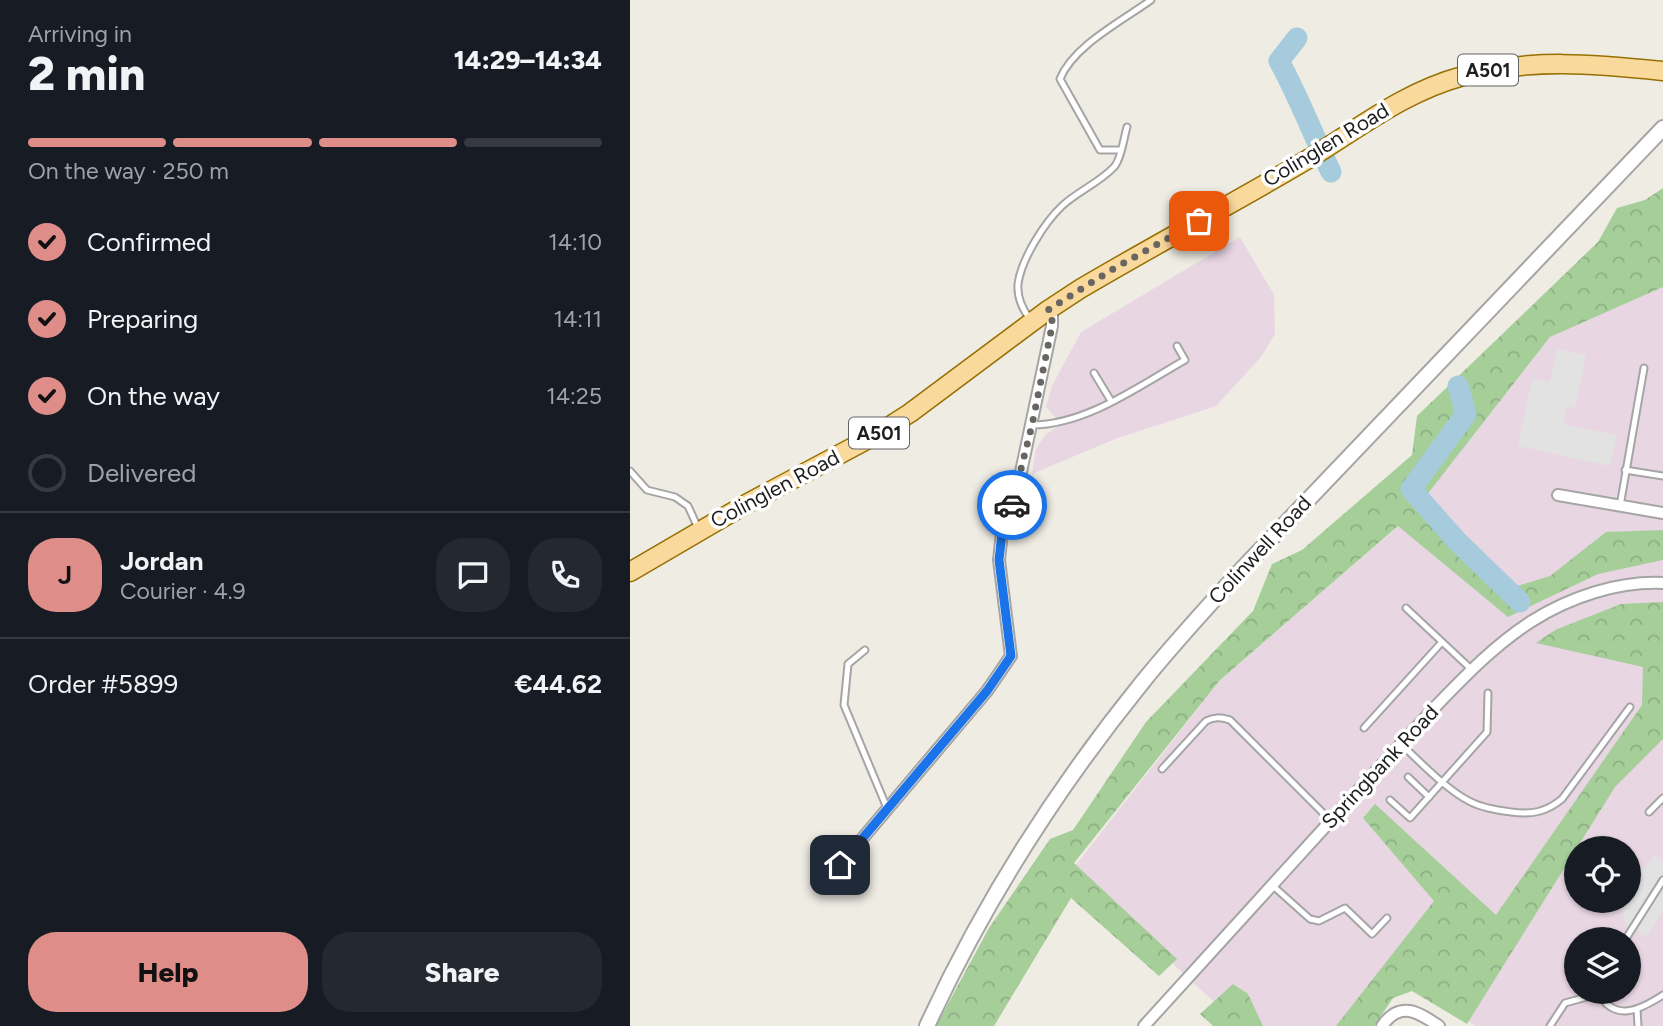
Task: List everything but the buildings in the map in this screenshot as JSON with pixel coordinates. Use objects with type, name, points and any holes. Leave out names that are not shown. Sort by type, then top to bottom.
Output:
[{"type":"main road","name":"Colinglen Road","points":[[630,572],[748,502],[883,430],[945,388],[1048,310],[1113,269],[1310,158],[1394,104],[1427,88],[1463,76],[1539,63],[1663,71]]},
{"type":"street","name":"Colinwell Road","points":[[927,1026],[1021,853],[1094,745],[1141,684],[1243,568],[1663,128]]},
{"type":"street","points":[[840,865],[987,691],[1011,656],[999,560],[1002,533],[1018,486],[1052,326],[1052,316],[1048,310]]},
{"type":"street","points":[[1558,495],[1663,513]]},
{"type":"street","name":"Springbank Road","points":[[1143,1026],[1471,669],[1503,641],[1552,609],[1606,589],[1626,584],[1663,583]]},
{"type":"street","points":[[1382,1026],[1395,1013],[1408,1010],[1421,1014],[1440,1026]]},
{"type":"lane","points":[[1121,150],[1100,150],[1060,79],[1072,58],[1085,46],[1151,0]]},
{"type":"lane","points":[[1032,322],[1022,304],[1018,285],[1032,248],[1044,226],[1063,204],[1116,165],[1127,127]]},
{"type":"lane","points":[[1032,425],[1078,418],[1111,401],[1185,359],[1177,346]]},
{"type":"lane","points":[[1620,506],[1644,368]]},
{"type":"lane","points":[[1094,373],[1111,401]]},
{"type":"lane","points":[[1625,470],[1663,476]]},
{"type":"lane","points":[[630,471],[647,490],[675,497],[688,506],[699,531]]},
{"type":"lane","points":[[1406,608],[1471,669]]},
{"type":"lane","points":[[1364,728],[1442,642]]},
{"type":"lane","points":[[865,649],[848,664],[844,705],[887,808]]},
{"type":"lane","points":[[1390,800],[1410,818],[1443,782],[1487,733],[1488,693]]},
{"type":"lane","points":[[1401,744],[1467,800],[1490,809],[1529,814],[1542,812],[1562,799],[1630,706]]},
{"type":"lane","points":[[1161,769],[1206,721],[1221,717],[1230,720],[1331,821]]},
{"type":"lane","points":[[1408,777],[1429,797]]},
{"type":"lane","points":[[1649,813],[1663,798]]},
{"type":"lane","points":[[1633,927],[1663,880]]},
{"type":"lane","points":[[1272,884],[1310,919],[1319,921],[1345,908],[1372,934],[1387,918]]},
{"type":"lane","points":[[1606,1004],[1623,1011],[1637,1009],[1663,995]]},
{"type":"lane","points":[[1550,1026],[1564,1004]]},
{"type":"lane","points":[[1637,1009],[1638,1026]]},
{"type":"shaded area","points":[[1240,237],[1274,295],[1275,334],[1261,357],[1216,406],[1115,439],[1032,474],[1036,449],[1045,435],[1057,427],[1055,417],[1046,407],[1052,386],[1081,332]]},
{"type":"shaded area","points":[[1663,287],[1663,1026],[1476,1026],[1390,973],[1346,1026],[1240,1026],[1072,870],[1220,680],[1399,526],[1426,496],[1550,337]]},
{"type":"shaded area","points":[[1557,349],[1586,355],[1575,408],[1567,407],[1563,424],[1617,435],[1610,466],[1518,446],[1532,378],[1550,382]]},
{"type":"shaded area","points":[[1654,855],[1663,861],[1663,912],[1646,937],[1641,934],[1641,927],[1631,927],[1625,923],[1623,913],[1641,913],[1641,865],[1645,868]]},
{"type":"green space","points":[[1663,188],[1663,287],[1550,337],[1426,496],[1517,586],[1550,576],[1606,532],[1663,530],[1663,560],[1598,574],[1508,617],[1398,526],[1220,680],[1074,863],[1177,959],[1159,976],[1071,898],[994,1026],[936,1026],[989,928],[1050,839],[1073,830],[1146,722],[1253,611],[1272,564],[1302,550],[1412,455],[1417,416],[1598,242],[1617,208],[1645,200]]},
{"type":"green space","points":[[1663,602],[1663,739],[1615,787],[1584,836],[1564,836],[1564,869],[1467,1024],[1412,991],[1393,998],[1374,1026],[1336,1026],[1434,901],[1363,818],[1375,804],[1496,915],[1642,705],[1643,667],[1536,643],[1555,630],[1621,604]]},
{"type":"green space","points":[[1233,984],[1248,994],[1263,1026],[1213,1026],[1200,1014]]},
{"type":"waterway","points":[[1297,38],[1279,61],[1331,172]]},
{"type":"waterway","points":[[1458,386],[1466,414],[1411,489],[1457,541],[1520,602]]},
{"type":"way so far","points":[[1012,505],[1052,326],[1052,316],[1048,310],[1113,269],[1199,221]]},
{"type":"route","points":[[840,865],[987,691],[1011,656],[999,560],[1002,533],[1012,505]]}]
